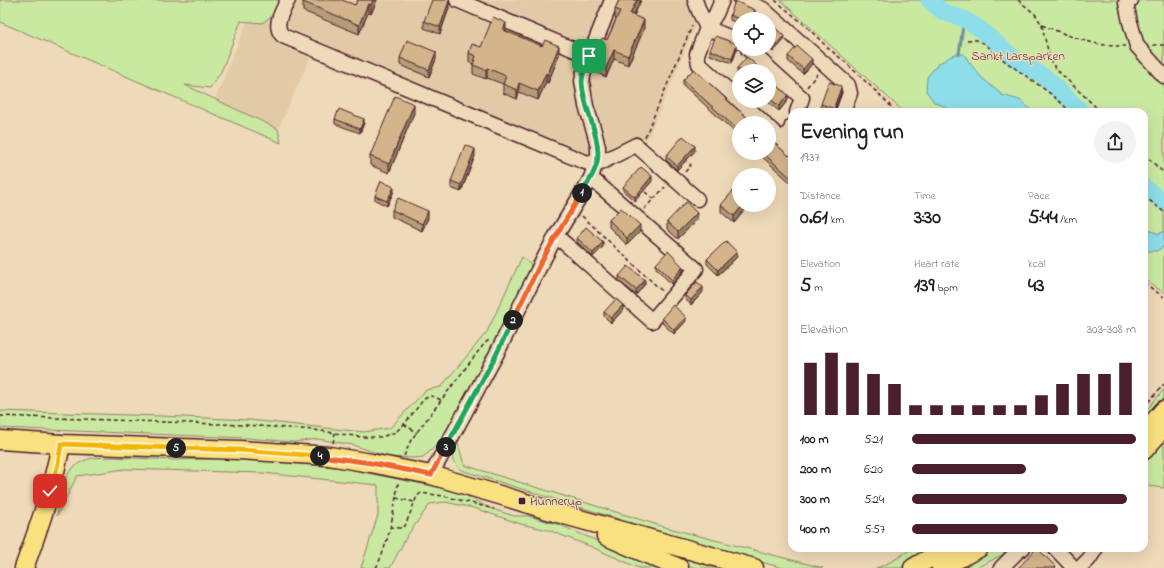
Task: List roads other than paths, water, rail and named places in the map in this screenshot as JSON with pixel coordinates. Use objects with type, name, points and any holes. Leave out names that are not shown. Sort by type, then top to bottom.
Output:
[{"type":"main road","points":[[1148,428],[1164,410]]},
{"type":"main road","points":[[1148,445],[1164,427]]},
{"type":"main road","points":[[0,440],[61,444],[240,450],[329,456],[371,463],[431,475],[554,512],[754,568]]},
{"type":"main road","points":[[24,568],[44,512],[58,464],[61,444]]},
{"type":"main road","points":[[554,512],[679,568]]},
{"type":"main road","points":[[913,568],[940,552]]},
{"type":"main road","points":[[941,568],[972,552]]},
{"type":"street","points":[[288,0],[278,24],[279,31],[283,36],[582,161],[636,218],[696,269],[652,321],[556,236]]},
{"type":"street","points":[[457,0],[589,56]]},
{"type":"street","points":[[431,475],[496,355],[540,264],[593,171],[598,155],[598,147],[586,106],[582,81],[585,67],[611,0]]},
{"type":"street","points":[[701,14],[716,14],[722,0]]},
{"type":"street","points":[[741,0],[763,9],[848,85],[850,93],[844,108]]},
{"type":"street","points":[[1131,0],[1126,3],[1137,46],[1164,76]]},
{"type":"street","points":[[701,14],[732,36]]},
{"type":"street","points":[[701,14],[697,54],[699,64],[732,95]]},
{"type":"street","points":[[756,56],[802,98],[798,108]]},
{"type":"street","points":[[747,108],[756,116]]},
{"type":"street","points":[[776,134],[787,144]]},
{"type":"street","points":[[593,171],[636,145],[697,199]]},
{"type":"street","points":[[1001,568],[1017,552]]},
{"type":"street","points":[[1059,552],[1074,568]]},
{"type":"street","points":[[1080,568],[1093,552]]},
{"type":"water","points":[[955,54],[964,54],[982,78],[1002,95],[1020,100],[1029,108],[947,108],[934,102],[926,91],[927,77],[938,64]]},
{"type":"water","points":[[1148,230],[1159,234],[1164,231],[1164,246],[1157,251],[1148,251]]},
{"type":"waterway","points":[[929,0],[943,12],[964,19],[980,29],[1016,60],[1045,77],[1078,108]]},
{"type":"waterway","points":[[959,54],[964,19]]},
{"type":"waterway","points":[[1148,190],[1164,202]]},
{"type":"place","name":"Hunnerup","points":[[522,501]]},
{"type":"park label","name":"Sankt Larsparken","points":[[1018,56]]}]
